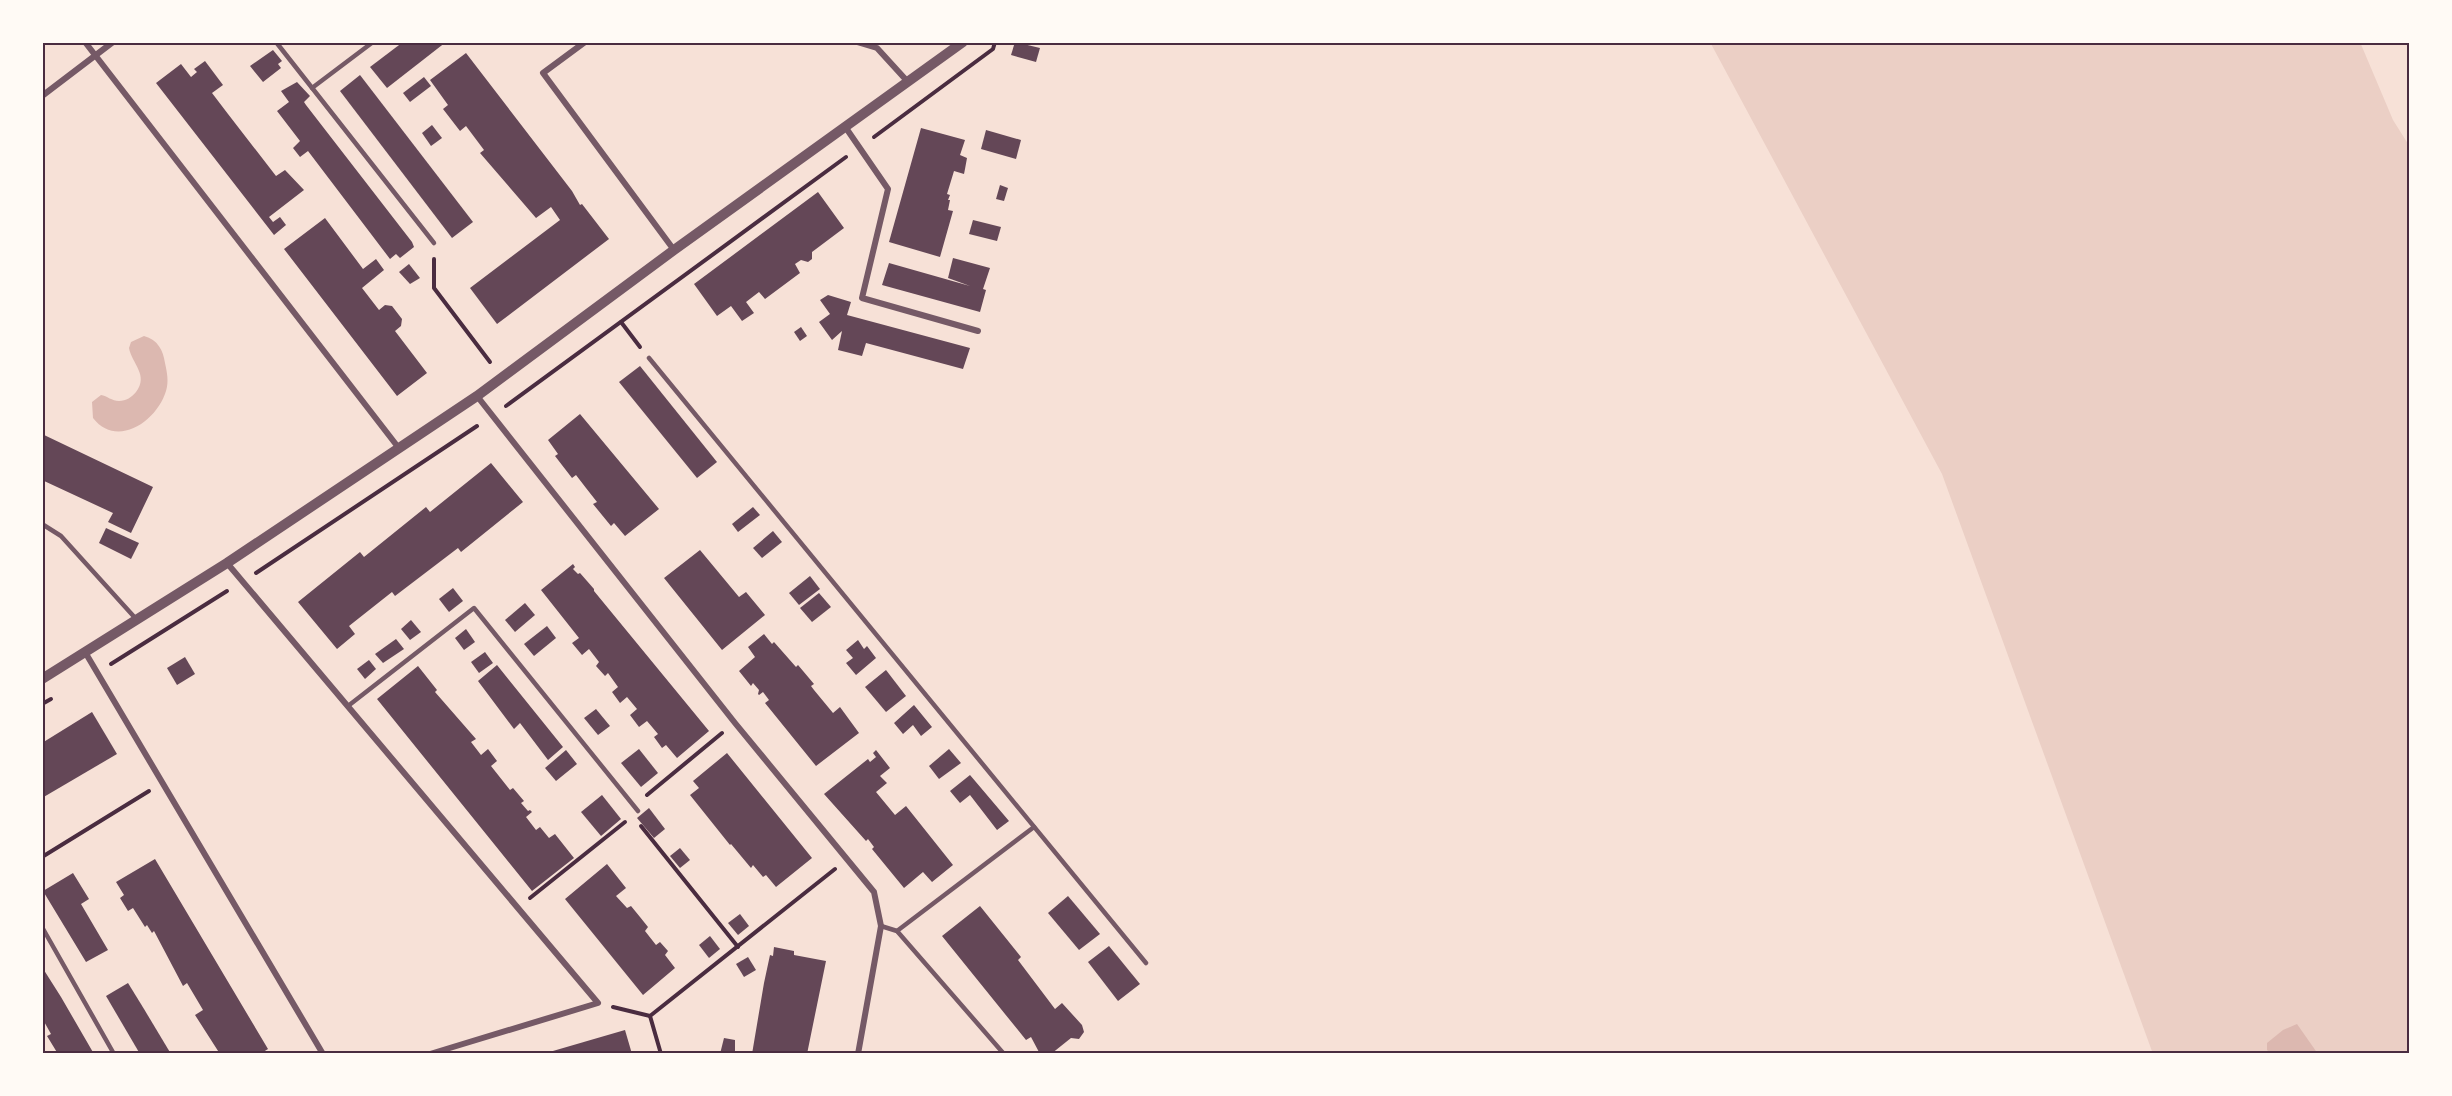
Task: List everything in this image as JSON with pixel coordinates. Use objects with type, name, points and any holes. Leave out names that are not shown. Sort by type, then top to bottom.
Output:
[{"type":"street","points":[[85,42],[398,447]]},
{"type":"street","points":[[42,96],[113,42]]},
{"type":"street","points":[[585,42],[543,73],[674,250]]},
{"type":"street","points":[[857,42],[877,48],[908,82]]},
{"type":"street","points":[[42,679],[227,563],[477,396],[674,250],[963,42]]},
{"type":"street","points":[[846,128],[888,189],[862,298],[978,331]]},
{"type":"street","points":[[477,396],[735,723],[874,892],[880,926],[858,1054]]},
{"type":"street","points":[[227,563],[598,1003],[429,1054]]},
{"type":"street","points":[[85,652],[323,1054]]},
{"type":"lane","points":[[276,42],[434,243]]},
{"type":"lane","points":[[312,88],[373,42]]},
{"type":"lane","points":[[649,358],[1146,963]]},
{"type":"lane","points":[[42,524],[61,536],[136,620]]},
{"type":"lane","points":[[348,706],[474,608],[638,811]]},
{"type":"lane","points":[[897,931],[1034,827]]},
{"type":"lane","points":[[880,926],[897,931],[1004,1054]]},
{"type":"lane","points":[[42,927],[114,1054]]},
{"type":"path","points":[[96,673],[243,582],[493,416],[993,49],[995,42]]},
{"type":"path","points":[[434,243],[434,288],[503,378]]},
{"type":"path","points":[[605,303],[649,358]]},
{"type":"path","points":[[42,704],[60,694]]},
{"type":"path","points":[[634,806],[735,723]]},
{"type":"path","points":[[42,857],[162,783]]},
{"type":"path","points":[[518,907],[638,811]]},
{"type":"path","points":[[632,816],[738,947]]},
{"type":"path","points":[[650,1016],[846,860]]},
{"type":"path","points":[[598,1003],[650,1016]]},
{"type":"path","points":[[650,1016],[661,1054]]},
{"type":"shaded area","points":[[1710,42],[2360,42],[2393,120],[2410,147],[2410,1054],[2153,1054],[1942,474]]},
{"type":"shaded area","points":[[144,336],[156,343],[161,350],[167,373],[166,391],[154,412],[145,421],[124,431],[113,431],[103,427],[93,418],[92,402],[101,395],[116,401],[124,400],[136,392],[141,380],[129,348],[131,342]]},
{"type":"shaded area","points":[[2297,1024],[2318,1054],[2271,1054],[2267,1050],[2267,1043],[2283,1030]]},
{"type":"building","points":[[403,42],[446,42],[387,88],[370,67]]},
{"type":"building","points":[[1015,42],[1040,48],[1036,62],[1011,55]]},
{"type":"building","points":[[273,50],[282,61],[278,64],[281,68],[263,82],[250,66]]},
{"type":"building","points":[[466,53],[572,191],[580,205],[582,204],[609,239],[497,324],[470,288],[560,220],[551,207],[536,218],[480,153],[484,150],[466,126],[460,131],[443,109],[448,105],[430,80]]},
{"type":"building","points":[[205,61],[223,85],[212,93],[228,114],[276,176],[285,170],[304,190],[269,217],[273,222],[280,217],[286,225],[274,235],[156,83],[181,64],[191,77],[197,72],[194,69]]},
{"type":"building","points":[[360,75],[473,222],[452,238],[340,91]]},
{"type":"building","points":[[424,77],[431,86],[410,102],[403,93]]},
{"type":"building","points":[[297,82],[310,96],[304,102],[306,105],[412,242],[414,247],[400,258],[396,254],[390,259],[308,151],[300,157],[293,148],[300,141],[277,111],[289,102],[281,91]]},
{"type":"building","points":[[432,125],[442,138],[431,146],[422,133]]},
{"type":"building","points":[[921,128],[965,140],[960,155],[967,158],[964,174],[954,171],[947,194],[950,195],[948,210],[953,211],[940,257],[889,242]]},
{"type":"building","points":[[986,130],[1021,140],[1016,159],[981,149]]},
{"type":"building","points":[[1000,185],[1008,188],[1004,201],[996,199]]},
{"type":"building","points":[[818,192],[844,228],[812,252],[812,259],[808,262],[801,260],[795,264],[800,273],[765,299],[759,292],[746,302],[754,313],[742,321],[731,306],[717,316],[694,284]]},
{"type":"building","points":[[325,218],[363,269],[376,259],[384,270],[362,288],[379,310],[385,305],[392,306],[402,319],[401,326],[395,331],[427,373],[397,396],[284,249]]},
{"type":"building","points":[[973,220],[1001,227],[997,241],[969,234]]},
{"type":"building","points":[[953,258],[990,268],[983,289],[986,290],[980,312],[882,285],[889,263],[970,286],[948,278]]},
{"type":"building","points":[[409,264],[420,278],[410,284],[399,272]]},
{"type":"building","points":[[828,295],[851,302],[847,315],[970,348],[963,369],[866,343],[862,356],[838,350],[842,331],[832,340],[819,322],[830,314],[820,300]]},
{"type":"building","points":[[801,327],[807,336],[800,341],[794,332]]},
{"type":"building","points":[[640,366],[717,462],[697,478],[619,382]]},
{"type":"building","points":[[580,414],[659,509],[625,536],[614,523],[611,526],[593,504],[597,502],[576,475],[572,478],[555,456],[558,454],[548,440]]},
{"type":"building","points":[[42,434],[153,487],[131,533],[108,522],[113,513],[42,480]]},
{"type":"building","points":[[491,463],[523,502],[461,552],[458,548],[395,596],[392,592],[349,626],[355,634],[337,649],[298,602],[360,552],[364,557],[426,507],[430,512]]},
{"type":"building","points":[[753,507],[760,515],[738,532],[732,524]]},
{"type":"building","points":[[106,528],[139,543],[131,559],[99,543]]},
{"type":"building","points":[[773,531],[782,542],[762,558],[753,548]]},
{"type":"building","points":[[700,550],[739,597],[746,592],[765,615],[722,650],[664,578]]},
{"type":"building","points":[[573,564],[575,567],[573,569],[578,574],[580,573],[594,589],[709,731],[677,758],[666,745],[662,748],[654,737],[658,734],[647,721],[639,727],[630,715],[637,709],[627,697],[620,703],[612,692],[618,687],[608,673],[605,676],[596,666],[599,662],[589,649],[582,655],[572,643],[579,638],[541,590]]},
{"type":"building","points":[[810,576],[820,589],[799,605],[789,593]]},
{"type":"building","points":[[453,588],[463,601],[449,612],[439,599]]},
{"type":"building","points":[[819,593],[831,607],[812,622],[800,608]]},
{"type":"building","points":[[525,603],[535,615],[515,632],[505,620]]},
{"type":"building","points":[[411,620],[421,632],[410,640],[401,629]]},
{"type":"building","points":[[547,626],[556,638],[534,656],[524,644]]},
{"type":"building","points":[[466,629],[475,642],[464,650],[455,638]]},
{"type":"building","points":[[764,634],[796,667],[798,665],[814,684],[811,686],[833,713],[840,707],[859,733],[816,766],[765,703],[769,700],[763,692],[759,695],[759,690],[753,683],[751,686],[739,671],[755,657],[748,647]]},
{"type":"building","points":[[396,639],[404,649],[383,663],[375,654]]},
{"type":"building","points":[[858,640],[864,649],[867,646],[876,658],[856,675],[846,663],[853,658],[846,650]]},
{"type":"building","points":[[485,652],[493,663],[479,673],[471,662]]},
{"type":"building","points":[[185,657],[195,674],[177,685],[167,668]]},
{"type":"building","points":[[369,660],[376,669],[365,679],[357,669]]},
{"type":"building","points":[[497,665],[563,747],[548,760],[520,723],[514,729],[478,681]]},
{"type":"building","points":[[418,666],[437,690],[435,692],[476,739],[471,742],[481,755],[488,749],[497,761],[491,766],[510,790],[513,788],[524,801],[521,803],[528,811],[532,812],[526,817],[536,830],[540,827],[549,838],[555,834],[574,858],[532,891],[377,699]]},
{"type":"building","points":[[886,670],[906,696],[886,712],[865,687]]},
{"type":"building","points":[[914,705],[932,727],[921,736],[913,725],[903,734],[894,723]]},
{"type":"building","points":[[596,709],[610,726],[598,735],[584,718]]},
{"type":"building","points":[[92,712],[117,754],[42,798],[42,743]]},
{"type":"building","points":[[639,749],[658,773],[641,787],[621,763]]},
{"type":"building","points":[[949,749],[961,763],[939,779],[929,766]]},
{"type":"building","points":[[566,750],[577,764],[556,781],[545,768]]},
{"type":"building","points":[[876,750],[890,768],[880,776],[887,783],[876,792],[895,815],[906,806],[953,865],[932,882],[923,872],[904,888],[872,849],[874,847],[868,839],[866,841],[824,794],[868,759],[870,762],[876,757],[873,753]]},
{"type":"building","points":[[727,753],[812,858],[776,887],[753,865],[751,868],[690,795],[699,788],[693,781]]},
{"type":"building","points":[[970,775],[1009,821],[997,830],[970,795],[960,803],[950,791]]},
{"type":"building","points":[[602,795],[621,819],[601,836],[581,812]]},
{"type":"building","points":[[649,808],[665,829],[654,838],[637,818]]},
{"type":"building","points":[[680,848],[690,860],[680,868],[670,856]]},
{"type":"building","points":[[155,859],[268,1049],[260,1054],[220,1054],[195,1015],[203,1010],[187,983],[183,986],[154,931],[152,933],[147,925],[145,927],[133,908],[128,911],[120,898],[124,895],[116,882]]},
{"type":"building","points":[[607,864],[626,888],[616,896],[627,908],[631,906],[640,917],[648,927],[645,931],[656,945],[660,942],[668,951],[665,955],[675,968],[643,995],[565,899]]},
{"type":"building","points":[[73,873],[89,899],[81,904],[108,950],[86,962],[43,891]]},
{"type":"building","points":[[1068,896],[1100,934],[1079,950],[1048,913]]},
{"type":"building","points":[[980,906],[1021,957],[1018,960],[1055,1009],[1062,1003],[1082,1025],[1084,1032],[1079,1039],[1071,1038],[1051,1054],[1040,1054],[1031,1037],[1026,1040],[942,936]]},
{"type":"building","points":[[740,914],[749,926],[738,935],[728,923]]},
{"type":"building","points":[[710,936],[720,949],[709,958],[699,945]]},
{"type":"building","points":[[1109,946],[1140,984],[1118,1001],[1088,962]]},
{"type":"building","points":[[774,947],[794,951],[794,955],[826,961],[807,1054],[752,1054],[764,983]]},
{"type":"building","points":[[748,957],[756,970],[744,977],[736,964]]},
{"type":"building","points":[[42,967],[94,1054],[58,1054],[47,1036],[51,1034],[42,1018]]},
{"type":"building","points":[[128,983],[171,1054],[140,1054],[106,996]]},
{"type":"building","points":[[625,1030],[632,1054],[546,1054],[546,1053]]},
{"type":"building","points":[[724,1038],[735,1040],[735,1054],[720,1054]]}]
